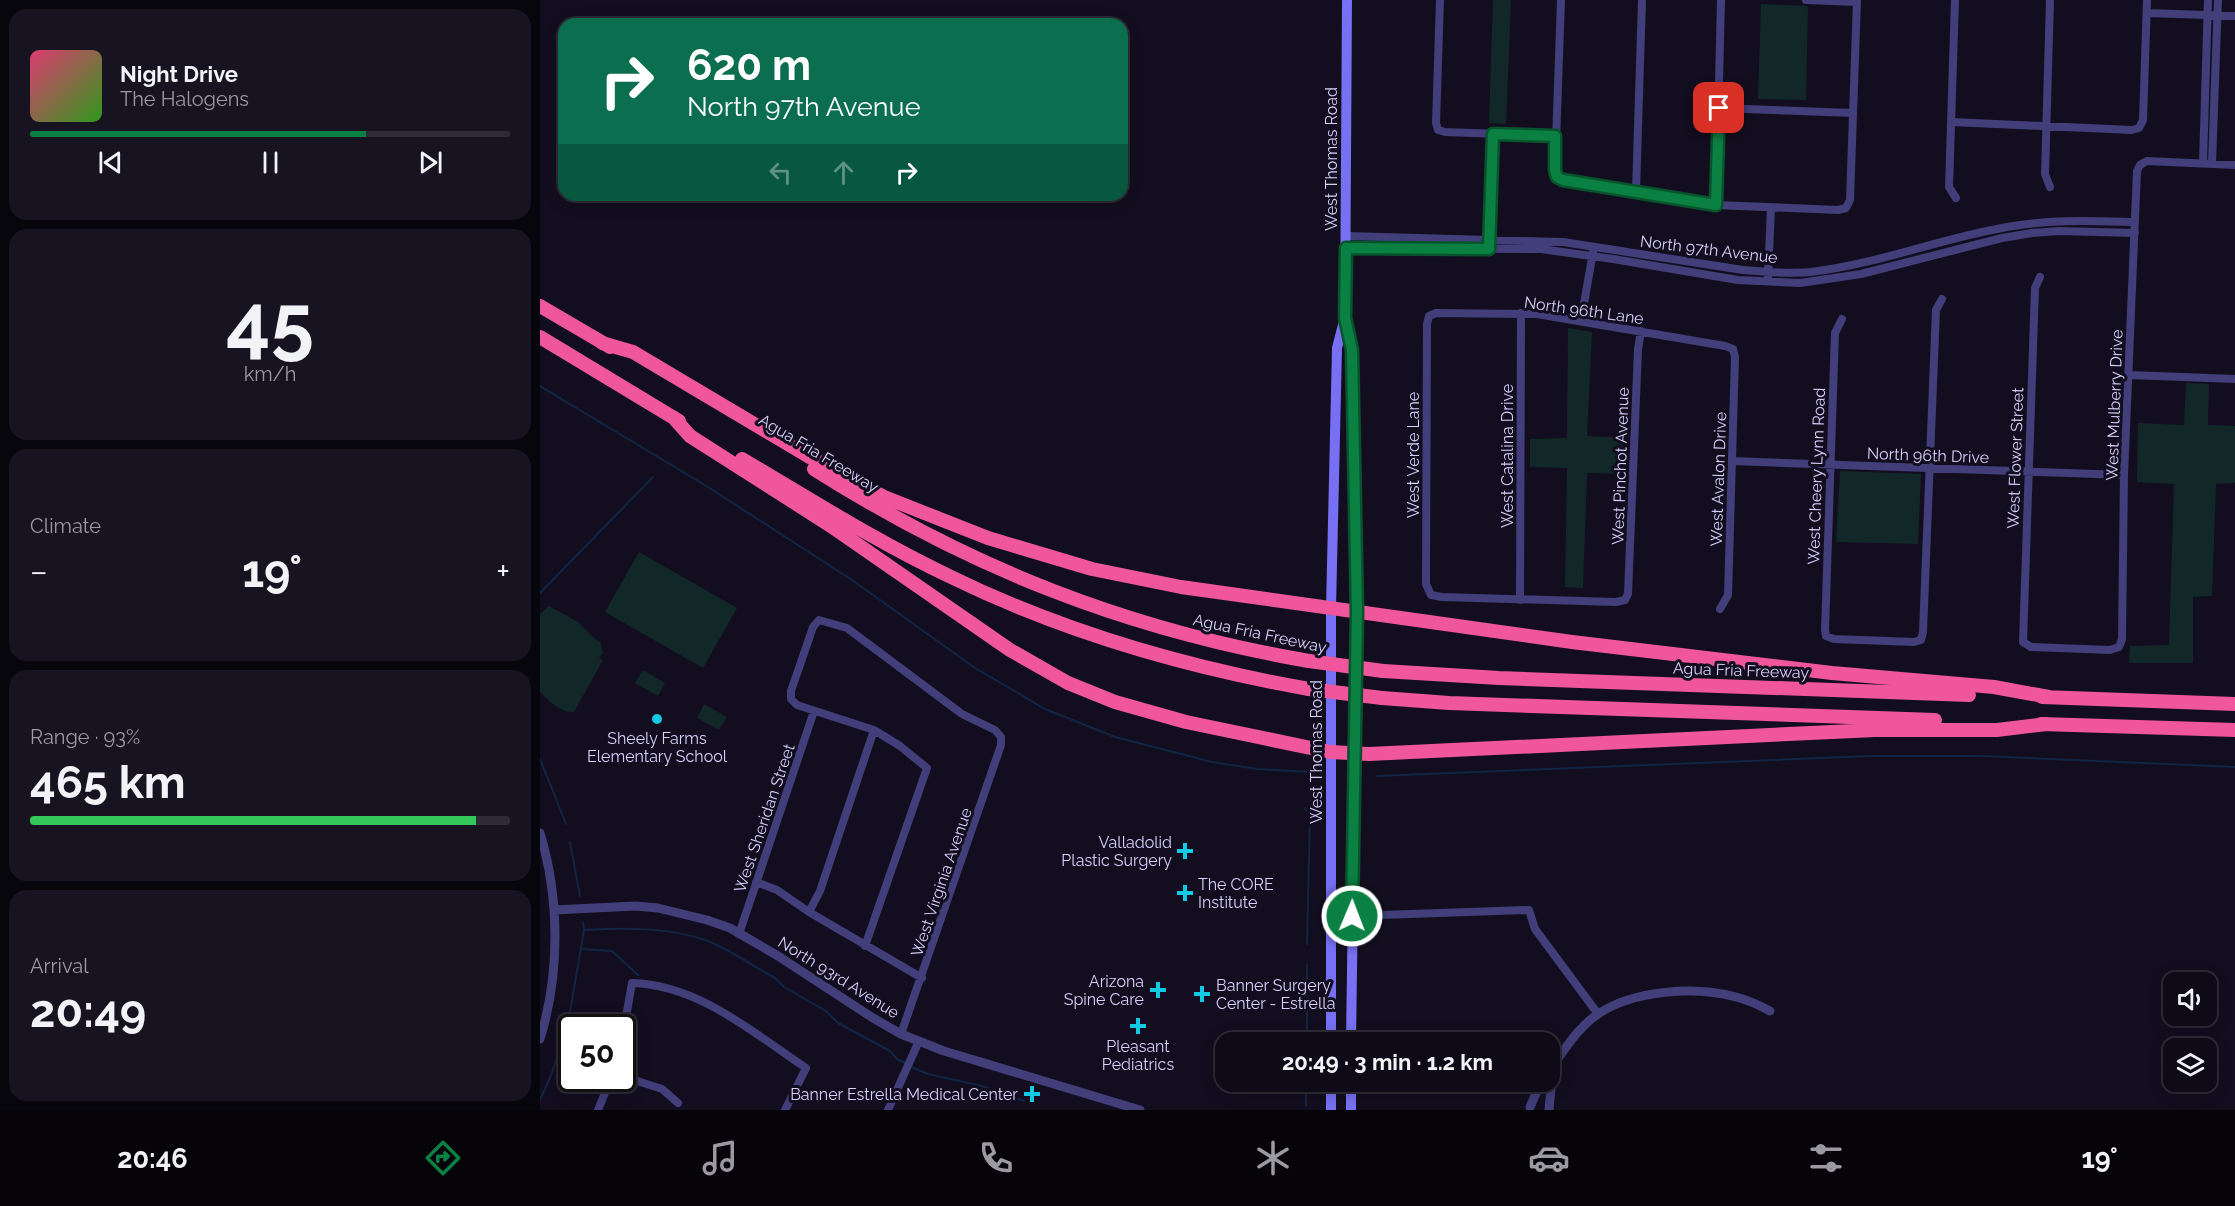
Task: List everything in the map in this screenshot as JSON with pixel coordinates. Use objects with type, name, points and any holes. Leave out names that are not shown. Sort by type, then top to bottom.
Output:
[{"type":"highway","name":"Agua Fria Freeway","points":[[540,306],[876,507],[930,536],[999,570],[1069,598],[1141,622],[1220,644],[1309,661],[1383,671],[1499,678],[2235,704]]},
{"type":"highway","points":[[540,337],[883,542],[950,577],[1072,628],[1157,655],[1243,676],[1309,689],[1428,702],[2235,730]]},
{"type":"highway","points":[[602,343],[633,352],[855,483],[898,504],[1025,550],[1133,578],[1582,643],[1844,674],[1994,687],[2049,697]]},
{"type":"highway","points":[[673,417],[690,436],[840,532],[1020,656],[1068,683],[1115,702],[1186,722],[1330,752],[1354,754],[1875,730],[1997,730],[2048,724]]},
{"type":"main road","name":"West Thomas Road","points":[[1347,0],[1345,318],[1352,350],[1357,612],[1351,1032]]},
{"type":"main road","name":"West Thomas Road","points":[[1331,1032],[1331,608],[1337,348],[1345,318]]},
{"type":"main road","points":[[1332,951],[1352,960]]},
{"type":"main road","points":[[1330,1110],[1331,1092]]},
{"type":"main road","points":[[1351,1092],[1351,1110]]},
{"type":"street","points":[[1440,0],[1436,123],[1438,130],[1555,136]]},
{"type":"street","points":[[1561,0],[1555,136],[1557,177],[1563,180],[1716,205],[1838,210],[1846,208],[1850,200],[1857,1],[1806,0]]},
{"type":"street","points":[[1636,191],[1642,0]]},
{"type":"street","points":[[1716,205],[1722,0]]},
{"type":"street","points":[[1955,0],[1949,188],[1956,198]]},
{"type":"street","points":[[2050,0],[2045,174],[2050,187]]},
{"type":"street","points":[[1952,122],[2132,130],[2139,128],[2143,120],[2147,0]]},
{"type":"street","points":[[2208,0],[2208,163]]},
{"type":"street","points":[[2208,163],[2218,0]]},
{"type":"street","points":[[2147,13],[2235,16]]},
{"type":"street","points":[[1719,108],[1853,113]]},
{"type":"street","points":[[1489,245],[1493,134]]},
{"type":"street","name":"West Mulberry Drive","points":[[2119,647],[2122,639],[2124,475],[2137,171],[2140,165],[2147,161],[2208,163]]},
{"type":"street","points":[[2208,163],[2235,165]]},
{"type":"street","points":[[1768,282],[1771,208]]},
{"type":"street","name":"North 97th Avenue","points":[[1489,245],[1563,242],[1768,273],[1809,272],[1840,268],[2005,227],[2044,221],[2135,222]]},
{"type":"street","name":"North 97th Avenue","points":[[1346,242],[1489,245],[1541,249],[1738,280],[1800,283],[1861,274],[2002,238],[2032,233],[2059,231],[2135,233]]},
{"type":"street","points":[[1581,321],[1594,247]]},
{"type":"street","name":"West Flower Street","points":[[2040,277],[2035,288],[2023,642],[2031,646],[2110,650],[2119,647]]},
{"type":"street","points":[[1930,469],[1936,310],[1942,298]]},
{"type":"street","name":"North 96th Lane","points":[[1429,316],[1436,313],[1537,314],[1733,349]]},
{"type":"street","name":"West Catalina Drive","points":[[1520,600],[1521,314]]},
{"type":"street","name":"West Verde Lane","points":[[1429,316],[1427,324],[1426,584],[1431,595],[1442,597],[1520,600]]},
{"type":"street","name":"West Cheery Lynn Road","points":[[1842,319],[1834,333],[1826,636],[1845,640],[1914,642],[1921,640],[1930,469]]},
{"type":"street","name":"West Pinchot Avenue","points":[[1520,600],[1616,602],[1625,600],[1629,594],[1638,349],[1641,331]]},
{"type":"street","name":"West Avalon Drive","points":[[1720,609],[1728,595],[1735,357],[1733,349]]},
{"type":"street","points":[[2128,375],[2235,379]]},
{"type":"street","name":"North 96th Drive","points":[[1732,461],[2124,475]]},
{"type":"street","name":"West Virginia Avenue","points":[[814,711],[797,705],[791,699],[791,691],[813,627],[819,620],[847,628],[962,714],[995,730],[1001,737],[1002,746],[901,1034]]},
{"type":"street","points":[[814,711],[874,730],[900,746],[927,768],[865,946]]},
{"type":"street","name":"West Sheridan Street","points":[[739,934],[814,711]]},
{"type":"street","points":[[809,912],[820,891],[874,730]]},
{"type":"street","points":[[540,833],[550,877],[554,910],[553,973],[548,1008],[540,1039]]},
{"type":"street","points":[[756,882],[777,890],[865,946],[922,978]]},
{"type":"street","name":"North 93rd Avenue","points":[[554,910],[610,906],[658,908],[707,920],[739,934],[778,956],[901,1034],[955,1054],[1140,1110]]},
{"type":"street","points":[[1352,916],[1529,910],[1535,929],[1598,1014]]},
{"type":"street","points":[[627,1014],[632,983],[662,986],[702,1000],[806,1068],[784,1110]]},
{"type":"street","points":[[1560,1055],[1572,1038],[1598,1014],[1639,996],[1680,992],[1728,995],[1747,1000],[1770,1011]]},
{"type":"street","points":[[888,1110],[919,1041]]},
{"type":"street","points":[[636,1081],[662,1089],[678,1103]]},
{"type":"street","points":[[598,1110],[605,1092]]},
{"type":"street","points":[[1527,1108],[1536,1092]]},
{"type":"street","points":[[1527,1108],[1541,1106],[1548,1110],[1549,1092]]},
{"type":"green space","points":[[1493,0],[1511,0],[1506,124],[1489,123]]},
{"type":"green space","points":[[1761,4],[1808,6],[1806,100],[1758,99]]},
{"type":"green space","points":[[1568,328],[1592,332],[1587,436],[1627,438],[1625,474],[1587,473],[1583,588],[1565,587],[1567,468],[1530,467],[1530,439],[1567,438]]},
{"type":"green space","points":[[2186,383],[2209,384],[2208,425],[2235,426],[2235,483],[2216,484],[2212,596],[2193,597],[2193,663],[2129,663],[2130,646],[2169,645],[2174,484],[2137,482],[2138,423],[2184,425]]},
{"type":"green space","points":[[1840,471],[1921,474],[1918,544],[1836,542]]},
{"type":"green space","points":[[639,552],[737,608],[703,668],[605,612]]},
{"type":"green space","points":[[549,606],[578,622],[600,642],[603,653],[599,658],[603,660],[574,712],[569,712],[551,703],[540,692],[540,614]]},
{"type":"green space","points":[[643,670],[665,683],[658,696],[635,683]]},
{"type":"green space","points":[[704,704],[727,717],[719,730],[697,718]]},
{"type":"waterway","points":[[540,386],[708,487],[852,580],[975,668],[1045,709],[1115,737],[1212,762],[1257,769],[1312,772]]},
{"type":"waterway","points":[[540,593],[653,477]]},
{"type":"waterway","points":[[1377,776],[1870,756],[1983,756],[2235,767]]},
{"type":"waterway","points":[[540,759],[566,824]]},
{"type":"waterway","points":[[1305,808],[1310,817],[1307,944]]},
{"type":"waterway","points":[[570,842],[580,896]]},
{"type":"waterway","points":[[540,1100],[567,1030],[584,930],[583,922]]},
{"type":"waterway","points":[[584,930],[661,931],[705,940],[775,978],[784,987],[826,1011],[838,1023],[890,1051],[897,1059],[907,1064]]},
{"type":"waterway","points":[[581,949],[612,951],[638,975]]},
{"type":"waterway","points":[[1307,965],[1307,1032]]},
{"type":"waterway","points":[[911,1067],[928,1074],[982,1086],[1024,1101]]},
{"type":"waterway","points":[[1306,1092],[1306,1106]]},
{"type":"place","name":"Sheely Farms Elementary School","points":[[657,719]]},
{"type":"place","name":"Valladolid Plastic Surgery","points":[[1185,851]]},
{"type":"place","name":"The CORE Institute","points":[[1185,893]]},
{"type":"place","name":"Arizona Spine Care","points":[[1158,990]]},
{"type":"place","name":"Banner Surgery Center - Estrella","points":[[1202,994]]},
{"type":"place","name":"Pleasant Pediatrics","points":[[1138,1026]]},
{"type":"place","name":"Banner Estrella Medical Center","points":[[1032,1094]]},
{"type":"route","points":[[1352,916],[1357,612],[1352,350],[1345,318],[1346,248],[1489,249],[1493,134],[1555,136],[1555,170],[1557,177],[1563,180],[1716,205],[1719,108]]}]
